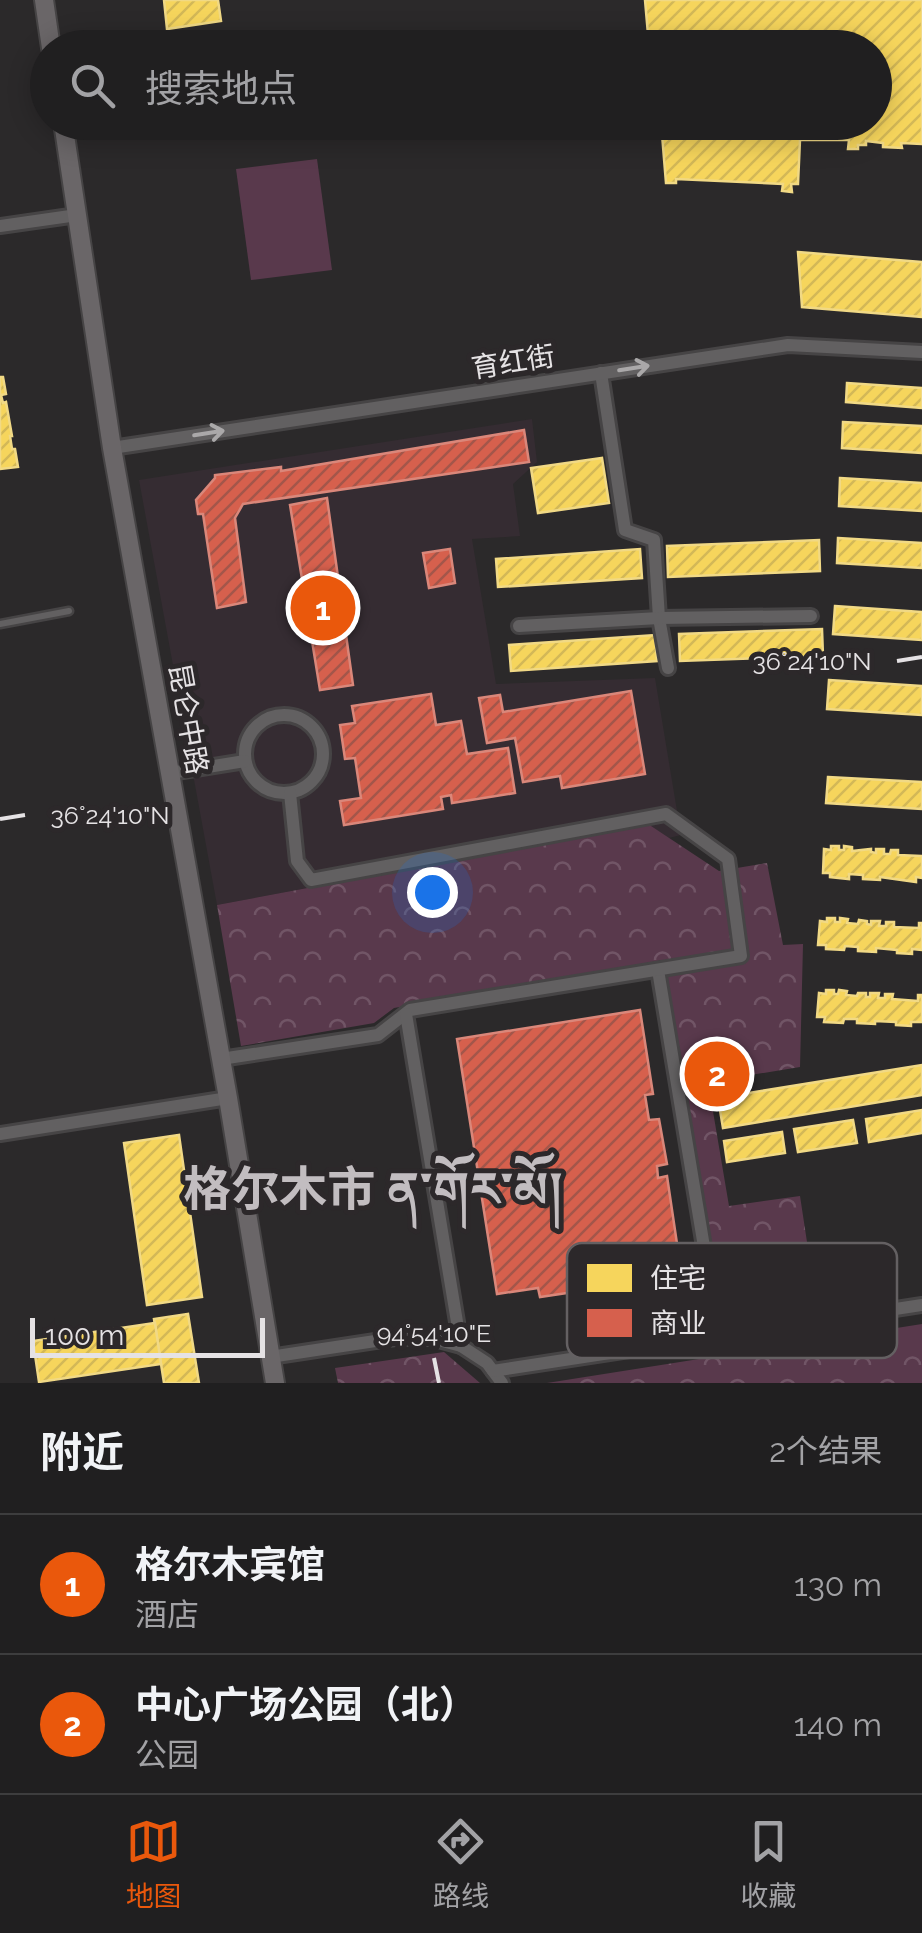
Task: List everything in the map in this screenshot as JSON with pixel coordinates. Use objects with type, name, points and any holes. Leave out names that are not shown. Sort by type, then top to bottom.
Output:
[{"type":"main road","points":[[44,0],[48,30]]},
{"type":"main road","name":"昆仑中路","points":[[65,140],[112,448],[228,1098],[274,1383]]},
{"type":"street","points":[[0,226],[77,215]]},
{"type":"street","name":"育红街","points":[[112,448],[788,345],[922,352]]},
{"type":"street","points":[[601,373],[626,530],[654,540],[659,618],[668,668]]},
{"type":"street","points":[[519,626],[659,618],[811,616]]},
{"type":"street","points":[[278,716],[304,720],[321,741],[321,768],[314,780],[290,793],[266,790],[256,782],[245,761],[245,748],[256,727],[278,716]]},
{"type":"street","points":[[170,773],[245,761]]},
{"type":"street","points":[[221,1059],[378,1035],[410,1010],[741,956],[728,859],[666,814],[312,880],[298,860],[290,793]]},
{"type":"street","points":[[658,970],[704,1243]]},
{"type":"street","points":[[406,1014],[461,1346]]},
{"type":"street","points":[[0,1134],[228,1098]]},
{"type":"street","points":[[897,1309],[922,1305]]},
{"type":"street","points":[[270,1357],[395,1338],[431,1338],[461,1346],[498,1377],[600,1358]]},
{"type":"lane","points":[[0,624],[69,611]]},
{"type":"shaded area","points":[[532,419],[537,462],[513,484],[520,536],[472,539],[496,684],[655,678],[681,835],[669,838],[647,824],[217,905],[139,480]]},
{"type":"green space","points":[[317,159],[332,270],[251,280],[236,169]]},
{"type":"green space","points":[[648,824],[719,871],[767,863],[783,945],[803,944],[800,1067],[708,1082],[729,1206],[800,1196],[807,1243],[711,1243],[663,960],[394,1008],[374,1023],[241,1046],[217,905]]},
{"type":"green space","points":[[922,1324],[922,1383],[547,1383],[706,1358],[897,1358],[897,1328]]},
{"type":"green space","points":[[444,1352],[480,1383],[338,1383],[335,1368]]},
{"type":"building: 住宅","points":[[164,0],[218,0],[221,21],[167,29]]},
{"type":"building: 住宅","points":[[645,0],[922,0],[922,144],[883,147],[883,143],[866,141],[858,149],[848,149],[849,140],[892,140],[892,30],[648,30]]},
{"type":"building: 住宅","points":[[662,140],[800,140],[798,184],[791,184],[792,192],[782,191],[783,184],[676,179],[676,183],[666,183]]},
{"type":"building: 住宅","points":[[798,252],[922,262],[922,317],[802,307]]},
{"type":"building: 住宅","points":[[0,377],[18,467],[0,469]]},
{"type":"building: 住宅","points":[[847,383],[922,388],[922,408],[846,402]]},
{"type":"building: 住宅","points":[[843,422],[922,426],[922,453],[842,448]]},
{"type":"building: 住宅","points":[[602,458],[609,503],[538,513],[531,468]]},
{"type":"building: 住宅","points":[[840,478],[922,483],[922,511],[839,506]]},
{"type":"building: 住宅","points":[[838,538],[922,543],[922,568],[837,563]]},
{"type":"building: 住宅","points":[[819,540],[820,571],[668,577],[667,546]]},
{"type":"building: 住宅","points":[[640,549],[642,578],[498,587],[496,559]]},
{"type":"building: 住宅","points":[[835,606],[922,612],[922,640],[833,634]]},
{"type":"building: 住宅","points":[[822,629],[823,656],[680,661],[679,634]]},
{"type":"building: 住宅","points":[[655,635],[657,661],[511,671],[509,645]]},
{"type":"building: 住宅","points":[[829,680],[922,686],[922,715],[827,709]]},
{"type":"building: 住宅","points":[[828,777],[922,782],[922,809],[826,803]]},
{"type":"building: 住宅","points":[[831,846],[839,846],[839,850],[852,847],[852,851],[871,849],[876,853],[876,849],[884,849],[884,854],[898,850],[898,855],[922,856],[922,878],[916,877],[916,882],[863,879],[863,875],[849,874],[849,879],[830,877],[830,873],[823,873],[824,849],[831,850]]},
{"type":"building: 住宅","points":[[827,918],[835,918],[835,922],[848,919],[847,923],[858,924],[859,920],[867,921],[871,925],[871,921],[880,921],[879,926],[894,922],[894,927],[919,928],[922,923],[922,950],[912,949],[912,954],[876,948],[876,952],[858,951],[858,947],[845,946],[844,950],[826,949],[826,945],[818,945],[820,921],[827,922]]},
{"type":"building: 住宅","points":[[826,990],[834,990],[834,994],[847,991],[846,995],[857,996],[866,993],[866,997],[879,993],[878,998],[893,994],[892,999],[918,1001],[918,995],[922,995],[922,1022],[911,1022],[911,1026],[896,1022],[857,1023],[857,1019],[824,1022],[825,1017],[817,1017],[819,993],[826,994]]},
{"type":"building: 住宅","points":[[922,1065],[922,1095],[723,1128],[718,1098]]},
{"type":"building: 住宅","points":[[922,1110],[922,1133],[869,1142],[866,1119]]},
{"type":"building: 住宅","points":[[853,1120],[857,1143],[798,1152],[794,1129]]},
{"type":"building: 住宅","points":[[782,1132],[785,1153],[727,1162],[724,1141]]},
{"type":"building: 住宅","points":[[179,1135],[202,1297],[147,1305],[124,1143]]},
{"type":"building: 住宅","points":[[188,1314],[199,1383],[164,1383],[154,1319]]},
{"type":"building: 住宅","points":[[155,1323],[161,1364],[39,1382],[33,1341]]},
{"type":"building: 商业","points":[[524,430],[529,462],[243,504],[235,518],[246,602],[217,608],[203,514],[198,514],[196,500],[215,475],[281,467],[281,471]]},
{"type":"building: 商业","points":[[327,498],[353,685],[320,690],[290,505]]},
{"type":"building: 商业","points":[[450,549],[455,583],[429,588],[423,553]]},
{"type":"building: 商业","points":[[631,691],[645,774],[562,788],[560,776],[523,782],[515,738],[487,743],[479,698],[500,695],[503,712]]},
{"type":"building: 商业","points":[[431,694],[436,725],[461,721],[467,754],[508,748],[515,793],[452,803],[451,795],[441,797],[443,809],[344,825],[340,801],[361,798],[355,758],[345,759],[340,725],[355,723],[352,706]]},
{"type":"building: 商业","points":[[640,1010],[653,1094],[645,1095],[649,1120],[659,1119],[667,1164],[657,1166],[658,1178],[667,1176],[677,1243],[567,1243],[567,1293],[540,1297],[538,1288],[497,1294],[457,1039]]},
{"type":"place","name":"格尔木宾馆","points":[[323,608]]},
{"type":"place","name":"中心广场公园（北）","points":[[717,1074]]},
{"type":"district","name":"格尔木市 ན་གོར་མོ།","points":[[373,1189]]}]
